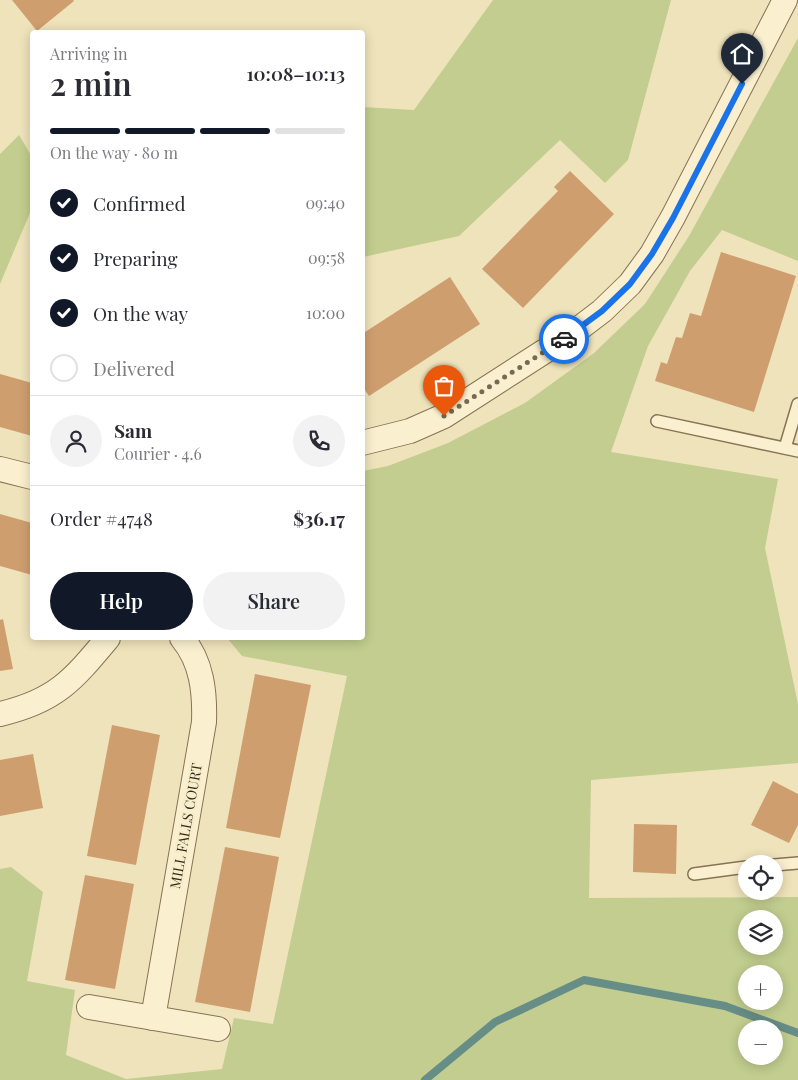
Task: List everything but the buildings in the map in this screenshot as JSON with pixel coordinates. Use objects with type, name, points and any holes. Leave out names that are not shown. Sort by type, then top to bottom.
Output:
[{"type":"street","points":[[365,442],[410,431],[444,416],[573,333],[602,311],[630,284],[652,254],[673,218],[785,0]]},
{"type":"street","points":[[0,469],[30,476]]},
{"type":"street","points":[[0,714],[39,702],[61,688],[106,640]]},
{"type":"street","name":"MILL FALLS COURT","points":[[153,1018],[204,722],[205,700],[202,680],[196,661],[184,640]]},
{"type":"street","points":[[89,1007],[218,1029]]},
{"type":"lane","points":[[784,448],[798,404]]},
{"type":"lane","points":[[657,421],[798,451]]},
{"type":"lane","points":[[783,864],[798,863]]},
{"type":"lane","points":[[694,874],[738,868]]},
{"type":"green space","points":[[493,0],[671,0],[628,160],[605,183],[560,140],[459,236],[365,257],[365,107],[414,110]]},
{"type":"green space","points":[[798,38],[798,261],[722,230],[690,271],[648,346],[611,452],[778,479],[765,548],[798,704],[798,763],[591,780],[589,898],[738,897],[738,900],[783,900],[783,897],[798,897],[798,1080],[0,1080],[0,869],[11,867],[43,892],[27,981],[75,990],[66,1055],[126,1079],[222,1069],[234,1018],[273,1024],[347,676],[242,656],[229,640],[365,640],[365,471],[388,466],[448,443],[525,403],[594,353],[645,304],[689,236]]},
{"type":"green space","points":[[19,135],[30,154],[30,213],[0,284],[0,154]]},
{"type":"waterway","points":[[425,1080],[495,1022],[584,980],[725,1006],[798,1033]]},
{"type":"way so far","points":[[444,416],[564,339]]},
{"type":"route","points":[[564,339],[602,311],[630,284],[652,254],[673,218],[742,84]]}]
